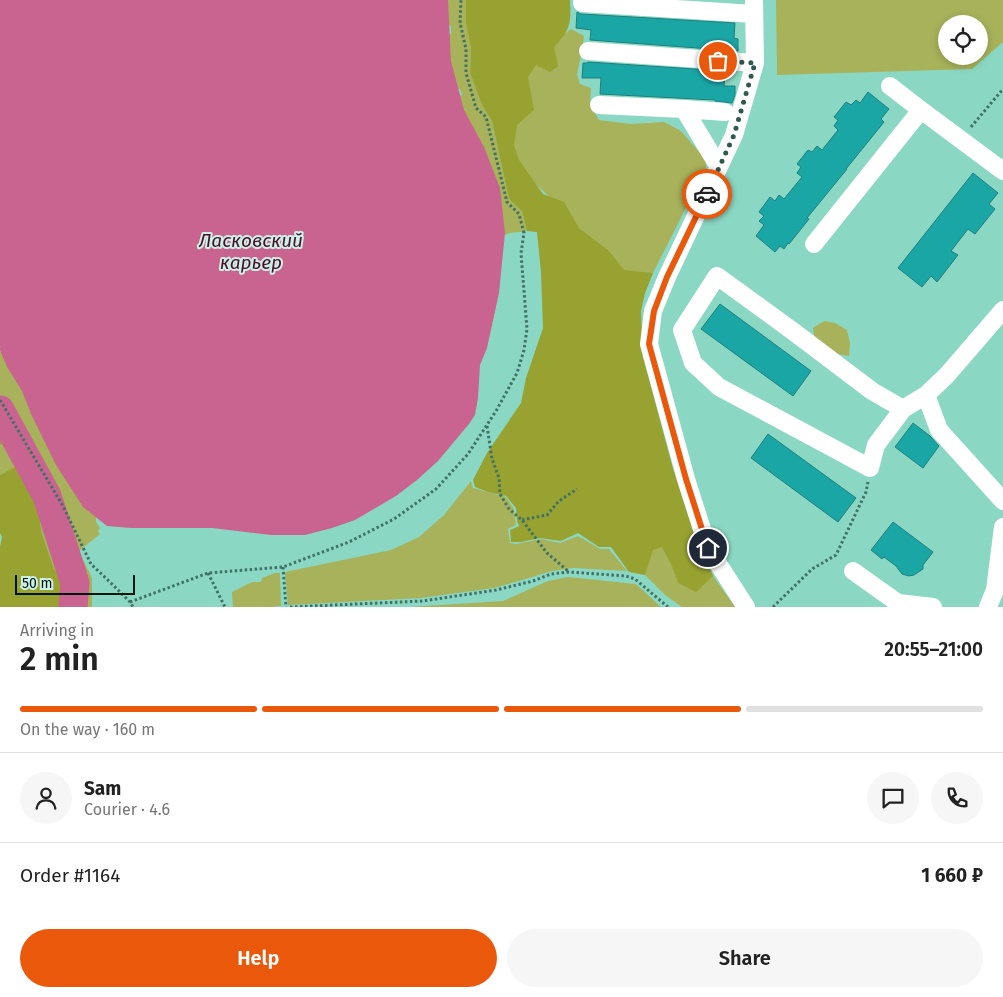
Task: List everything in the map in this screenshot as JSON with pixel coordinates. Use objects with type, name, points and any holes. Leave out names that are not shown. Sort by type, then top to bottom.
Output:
[{"type":"lane","points":[[582,3],[754,7],[755,63],[734,135],[667,277],[654,311],[649,344],[686,479],[708,548],[746,607]]},
{"type":"lane","points":[[588,51],[755,63]]},
{"type":"lane","points":[[890,86],[1003,171]]},
{"type":"lane","points":[[599,105],[725,112]]},
{"type":"lane","points":[[684,109],[719,167]]},
{"type":"lane","points":[[814,244],[921,110]]},
{"type":"lane","points":[[903,409],[872,391],[717,276],[682,330],[693,363],[719,387],[870,468],[876,445],[903,409],[926,395],[947,376],[1003,310]]},
{"type":"lane","points":[[926,395],[938,430],[1003,501]]},
{"type":"lane","points":[[988,607],[995,590],[1003,527]]},
{"type":"lane","points":[[853,571],[898,603],[933,607]]},
{"type":"path","points":[[130,602],[208,573],[283,567],[349,542],[394,520],[436,489],[468,454],[487,425],[516,373],[524,350],[527,329],[521,252],[524,233],[519,214],[507,202],[486,117],[476,108],[466,73],[466,49],[460,23],[461,0]]},
{"type":"path","points":[[961,140],[1003,89]]},
{"type":"path","points":[[0,400],[63,506],[92,564],[133,607]]},
{"type":"path","points":[[487,425],[492,458],[499,478],[500,494],[509,508],[522,520],[547,553],[568,572]]},
{"type":"path","points":[[773,607],[812,569],[836,555],[866,492],[870,468]]},
{"type":"path","points":[[522,520],[547,515],[559,500],[577,489]]},
{"type":"path","points":[[283,567],[288,607],[423,601],[496,590],[533,581],[551,574],[568,572],[626,576],[635,579],[668,607]]},
{"type":"path","points":[[208,573],[225,607]]},
{"type":"green space","points":[[427,0],[466,0],[466,23],[471,49],[470,73],[482,105],[492,121],[509,199],[522,211],[527,231],[510,233],[500,237],[450,98],[462,95],[460,89],[450,90],[447,39],[451,33],[451,27]]},
{"type":"green space","points":[[466,0],[570,0],[569,25],[564,35],[554,47],[558,66],[550,72],[536,65],[528,77],[534,110],[517,125],[514,145],[519,160],[543,194],[564,202],[579,228],[609,251],[624,270],[653,273],[645,293],[641,311],[643,357],[672,465],[692,528],[713,576],[696,592],[678,583],[662,547],[653,550],[645,575],[629,572],[611,547],[599,547],[578,533],[561,541],[540,538],[511,542],[510,530],[519,526],[516,508],[506,496],[475,487],[473,480],[487,453],[521,403],[526,378],[543,328],[537,232],[527,231],[522,211],[509,199],[492,121],[482,105],[470,73],[471,49],[466,23]]},
{"type":"green space","points":[[776,0],[1003,0],[1003,42],[988,55],[988,15],[938,15],[938,65],[977,65],[972,69],[777,75]]},
{"type":"green space","points":[[571,29],[584,36],[577,74],[580,84],[591,88],[590,105],[599,120],[631,124],[664,122],[681,131],[706,160],[706,168],[653,273],[633,276],[593,250],[561,208],[521,170],[508,138],[532,57]]},
{"type":"green space","points":[[824,321],[835,323],[847,330],[850,343],[849,356],[830,353],[815,342],[813,328]]},
{"type":"green space","points":[[0,344],[96,511],[96,522],[100,528],[98,531],[100,534],[79,551],[92,578],[92,607],[84,607],[85,602],[54,569],[42,534],[39,516],[42,503],[0,422]]},
{"type":"green space","points":[[0,422],[42,503],[39,516],[42,534],[54,569],[67,582],[84,581],[84,607],[0,607],[0,547],[2,537],[0,533],[0,475],[17,466],[4,444],[0,445]]},
{"type":"green space","points":[[4,444],[18,466],[0,475],[0,445]]},
{"type":"green space","points":[[471,481],[473,488],[506,497],[514,509],[516,525],[508,529],[510,543],[516,544],[541,539],[560,543],[578,536],[600,549],[609,549],[627,571],[573,568],[552,571],[494,588],[421,598],[288,605],[285,572],[391,550],[419,537],[444,515]]},
{"type":"green space","points":[[689,517],[713,576],[735,607],[682,607],[665,595],[645,575],[648,521]]},
{"type":"green space","points":[[280,573],[281,606],[233,607],[232,592],[252,582],[261,582],[262,578]]},
{"type":"green space","points":[[568,577],[636,584],[661,607],[410,607],[503,601],[548,581]]},
{"type":"water","name":"Ласковский карьер","points":[[0,0],[448,0],[451,61],[464,110],[484,147],[500,188],[505,233],[499,293],[487,348],[480,365],[475,415],[438,461],[396,496],[355,520],[305,535],[271,535],[212,528],[131,528],[107,526],[83,507],[56,465],[22,391],[7,367],[0,350]]},
{"type":"building","points":[[577,12],[581,14],[735,23],[734,38],[738,39],[738,51],[590,40],[591,30],[576,28]]},
{"type":"building","points":[[583,63],[725,71],[724,86],[735,86],[735,95],[732,103],[715,100],[600,94],[601,78],[582,78]]},
{"type":"building","points":[[868,92],[889,109],[881,119],[884,122],[807,218],[809,219],[789,244],[784,249],[780,246],[775,252],[756,236],[764,225],[759,221],[764,216],[759,212],[770,197],[775,201],[779,195],[784,199],[802,177],[797,173],[801,167],[797,164],[808,150],[812,152],[817,146],[822,150],[838,130],[834,126],[838,120],[834,117],[846,102],[851,105],[856,100],[860,103]]},
{"type":"building","points":[[973,173],[998,193],[989,204],[995,209],[975,234],[968,229],[951,251],[958,255],[937,282],[931,276],[922,287],[898,268]]},
{"type":"building","points":[[720,304],[811,371],[793,396],[701,329]]},
{"type":"building","points":[[913,423],[930,436],[939,446],[923,468],[895,447]]},
{"type":"building","points":[[768,434],[856,498],[838,522],[751,458]]},
{"type":"building","points":[[893,522],[933,552],[923,565],[923,569],[914,575],[902,574],[896,566],[884,557],[882,559],[871,550]]},
{"type":"waterway","points":[[0,410],[47,496],[75,583],[73,607]]},
{"type":"way so far","points":[[707,194],[734,135],[755,63],[718,61]]},
{"type":"route","points":[[707,194],[667,277],[654,311],[649,344],[686,479],[708,548]]}]
